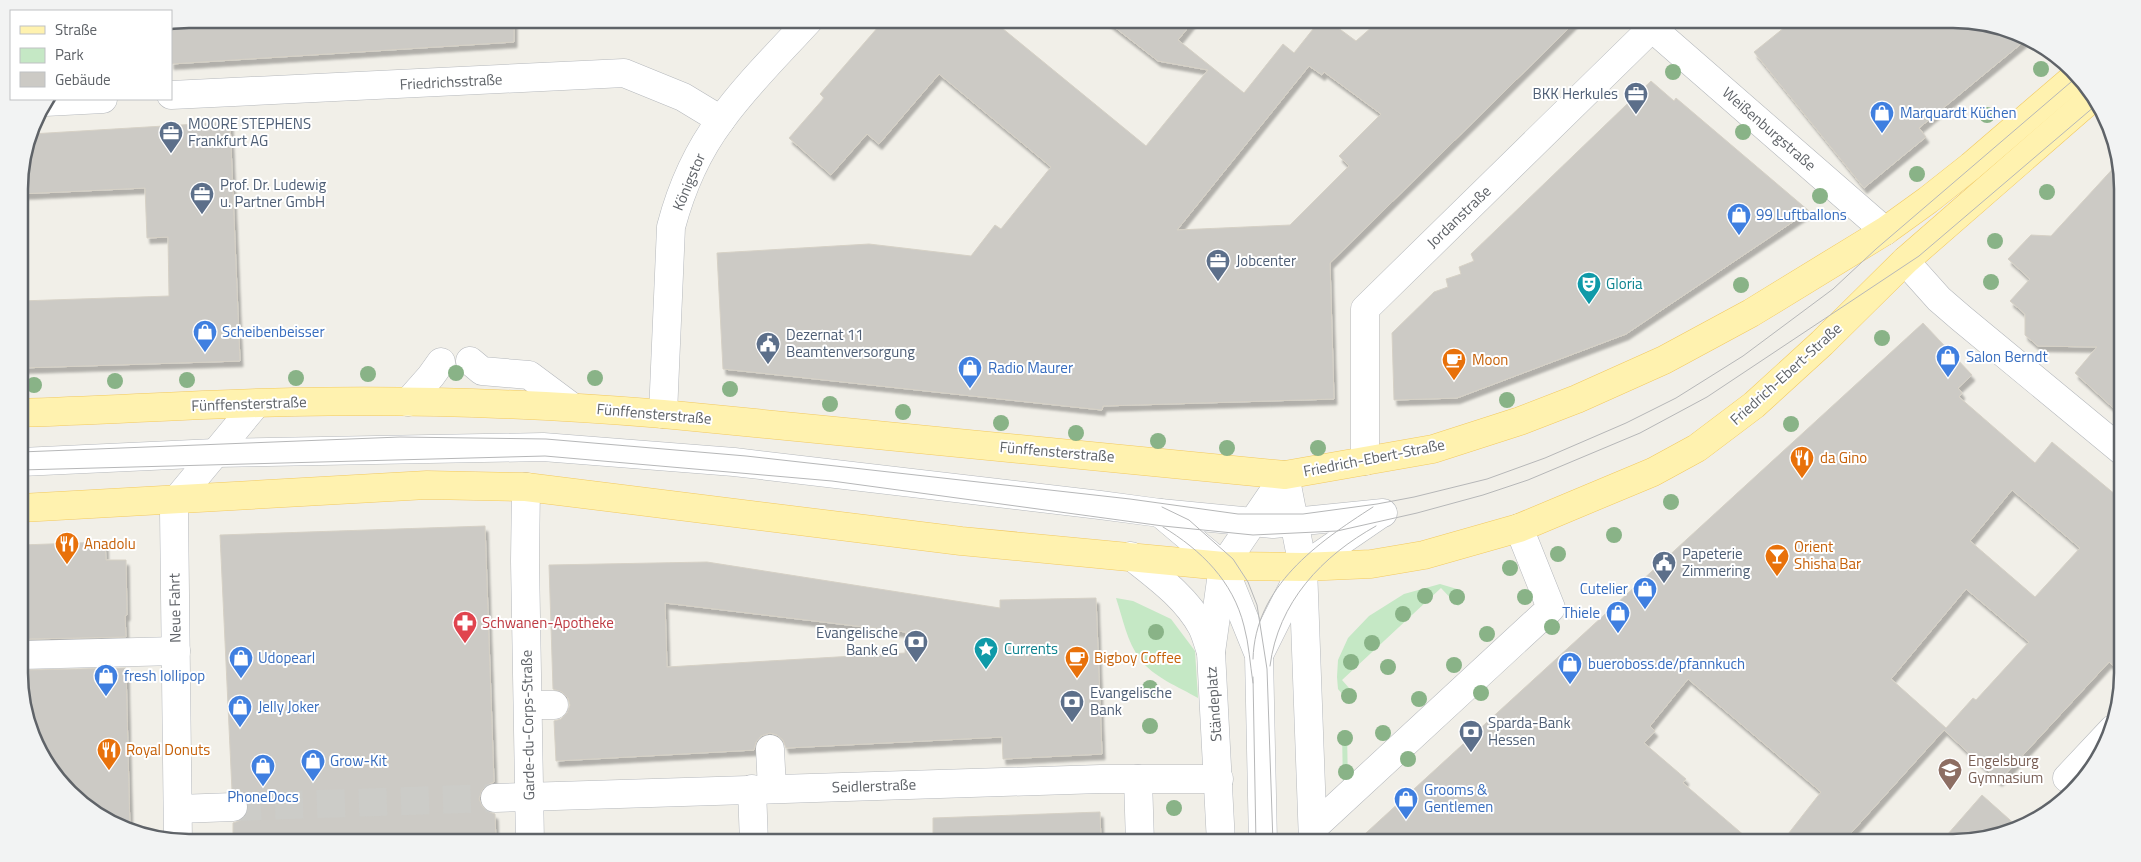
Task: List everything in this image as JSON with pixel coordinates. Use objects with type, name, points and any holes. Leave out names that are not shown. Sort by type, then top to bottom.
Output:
[{"type":"main road","name":"Friedrich-Ebert-Straße","points":[[1285,475],[1433,449],[1520,422],[1577,400],[1664,360],[1751,313],[1885,231],[1971,166],[2072,81]]},
{"type":"main road","name":"Friedrich-Ebert-Straße","points":[[1303,567],[1371,564],[1424,555],[1520,528],[1653,472],[1697,448],[1736,420],[1783,380],[1905,261],[2088,102]]},
{"type":"main road","name":"Fünffensterstraße","points":[[28,413],[256,404],[408,402],[572,407],[663,414],[1285,475]]},
{"type":"main road","points":[[28,508],[427,484],[526,487],[961,541],[1223,566],[1303,567]]},
{"type":"street","name":"Königstor","points":[[663,414],[671,227],[679,198],[693,166],[721,120],[802,28]]},
{"type":"street","name":"Jordanstraße","points":[[1364,461],[1365,309],[1652,28]]},
{"type":"street","name":"Weißenburgstraße","points":[[1662,28],[1885,231]]},
{"type":"street","name":"Friedrichsstraße","points":[[172,95],[624,73],[682,98],[721,120]]},
{"type":"street","points":[[53,102],[84,100]]},
{"type":"street","points":[[1905,261],[1939,299],[2113,444]]},
{"type":"street","points":[[470,361],[482,371],[529,375],[572,407]]},
{"type":"street","points":[[408,402],[441,362]]},
{"type":"street","points":[[178,498],[256,404]]},
{"type":"street","points":[[28,462],[215,453],[543,447],[734,462],[1100,504],[1160,513],[1252,522],[1294,524],[1382,512],[1303,567],[1259,655]]},
{"type":"street","points":[[1223,566],[1285,475]]},
{"type":"street","points":[[1285,475],[1303,567],[1313,834]]},
{"type":"street","name":"Garde-du-Corps-Straße","points":[[526,487],[541,705],[529,796],[530,834]]},
{"type":"street","name":"Neue Fahrt","points":[[178,498],[174,511],[178,833]]},
{"type":"street","points":[[1160,513],[1223,566],[1259,655],[1263,834]]},
{"type":"street","points":[[1315,834],[1551,608],[1520,528]]},
{"type":"street","points":[[1131,556],[1171,588],[1188,606],[1202,627],[1211,652]]},
{"type":"street","name":"Ständeplatz","points":[[1221,834],[1211,652],[1223,566]]},
{"type":"street","points":[[28,655],[176,650]]},
{"type":"street","points":[[755,834],[770,749]]},
{"type":"street","points":[[2067,778],[2094,749]]},
{"type":"street","points":[[1138,779],[1140,834]]},
{"type":"street","name":"Seidlerstraße","points":[[495,798],[1138,779],[1219,779]]},
{"type":"street","points":[[523,834],[529,796]]},
{"type":"street","points":[[178,809],[233,807]]},
{"type":"green space","points":[[1440,584],[1457,589],[1465,599],[1458,606],[1441,588],[1342,680],[1356,696],[1349,702],[1338,689],[1337,677],[1338,660],[1348,638],[1369,616],[1404,594]]},
{"type":"green space","points":[[1116,598],[1133,601],[1171,619],[1195,651],[1198,698],[1159,676],[1140,659],[1129,638]]},
{"type":"green space","points":[[1342,730],[1347,730],[1348,788],[1343,788]]},
{"type":"building","points":[[514,28],[514,42],[172,64],[172,29]]},
{"type":"building","points":[[877,28],[1002,28],[1146,146],[1208,70],[1158,61],[1116,28],[1188,28],[1178,40],[1244,93],[1283,44],[1294,53],[1314,28],[1338,28],[1356,41],[1371,28],[1569,28],[1330,263],[1334,399],[1103,406],[1102,410],[723,369],[717,253],[869,244],[971,256],[995,225],[1001,229],[1051,167],[939,74],[879,144],[867,134],[831,175],[789,138],[824,98],[820,94]],"holes":[[[1309,66],[1322,75],[1324,72],[1381,114],[1339,156],[1349,166],[1290,225],[1177,230]]]},
{"type":"building","points":[[1784,28],[1973,29],[1994,33],[2022,43],[1919,128],[1926,137],[1864,188],[1754,52]]},
{"type":"building","points":[[1651,81],[1674,101],[1676,98],[1809,211],[1626,334],[1457,398],[1394,400],[1392,333],[1434,292],[1448,287],[1446,279],[1461,274],[1459,267],[1474,261],[1471,254]]},
{"type":"building","points":[[230,122],[240,361],[28,368],[28,301],[169,296],[168,237],[147,238],[145,188],[28,194],[29,168],[38,134]]},
{"type":"building","points":[[2112,170],[2113,408],[2075,373],[2097,347],[2038,346],[2025,335],[2025,314],[2010,301],[2030,279],[2008,259],[2031,235],[2051,236]]},
{"type":"building","points":[[1923,323],[1972,375],[1958,388],[1962,393],[1959,397],[2035,463],[2052,442],[2113,493],[2113,665],[2109,662],[1999,781],[1944,730],[1850,834],[1788,834],[1821,792],[1688,679],[1650,726],[1655,731],[1644,743],[1686,779],[1683,783],[1742,834],[1365,834]],"holes":[[[2012,490],[2080,548],[2035,597],[1970,541]],[[1966,589],[2029,642],[1976,700],[1973,698],[1946,728],[1891,679]]]},
{"type":"building","points":[[485,526],[494,782],[482,790],[479,799],[487,811],[495,814],[496,834],[233,834],[233,823],[247,815],[249,806],[246,798],[241,793],[232,791],[220,535]]},
{"type":"building","points":[[105,542],[106,560],[126,560],[126,637],[28,639],[28,545]]},
{"type":"building","name":"Evangelische Bank eG","points":[[707,562],[1000,608],[1000,600],[1096,598],[1102,754],[1003,759],[1002,737],[786,748],[783,740],[777,735],[770,733],[761,736],[756,742],[754,750],[556,761],[554,721],[561,719],[567,713],[570,705],[568,698],[562,692],[553,689],[549,565]],"holes":[[[665,603],[906,632],[905,653],[667,667]]]},
{"type":"building","points":[[126,668],[130,823],[99,807],[82,794],[55,763],[36,725],[29,694],[28,670]]},
{"type":"building","points":[[1982,795],[2013,822],[1984,831],[1948,834]]},
{"type":"building","points":[[1100,812],[1101,834],[933,834],[933,818]]},
{"type":"tunnel","points":[[233,807],[495,798]]},
{"type":"tram line","points":[[28,452],[400,437],[546,439],[746,456],[1130,499],[1238,514],[1303,514],[1377,504],[1487,479],[1545,458],[1626,423],[1676,398],[1743,356],[1833,289],[1876,249],[2072,81]]},
{"type":"tram line","points":[[28,470],[545,456],[832,481],[1163,526],[1253,535],[1337,531],[1417,513],[1483,495],[1528,480],[1640,433],[1707,397],[1919,256],[2092,109]]},
{"type":"tram line","points":[[1162,507],[1189,520],[1233,559],[1248,582],[1257,605],[1267,669],[1273,834]]},
{"type":"tram line","points":[[1253,659],[1256,633],[1265,610],[1277,588],[1311,552],[1373,507]]},
{"type":"tram line","points":[[1270,666],[1282,621],[1306,583],[1338,552],[1376,526]]},
{"type":"tram line","points":[[1163,527],[1190,546],[1214,568],[1224,581],[1239,610],[1246,633],[1253,683]]},
{"type":"tram line","points":[[1253,677],[1256,834]]},
{"type":"place","name":"BKK Herkules","points":[[1636,115]]},
{"type":"place","name":"Marquardt Küchen","points":[[1882,134]]},
{"type":"place","name":"MOORE STEPHENS Frankfurt AG","points":[[171,154]]},
{"type":"place","name":"Prof. Dr. Ludewig u. Partner GmbH","points":[[202,215]]},
{"type":"place","name":"99 Luftballons","points":[[1739,236]]},
{"type":"place","name":"Jobcenter","points":[[1218,282]]},
{"type":"place","name":"Gloria","points":[[1589,305]]},
{"type":"place","name":"Scheibenbeisser","points":[[205,353]]},
{"type":"place","name":"Dezernat 11 Beamtenversorgung","points":[[768,365]]},
{"type":"place","name":"Salon Berndt","points":[[1948,378]]},
{"type":"place","name":"Moon","points":[[1454,381]]},
{"type":"place","name":"Radio Maurer","points":[[970,389]]},
{"type":"place","name":"da Gino","points":[[1802,479]]},
{"type":"place","name":"Anadolu","points":[[67,565]]},
{"type":"place","name":"Orient Shisha Bar","points":[[1777,577]]},
{"type":"place","name":"Papeterie Zimmering","points":[[1664,584]]},
{"type":"place","name":"Cutelier","points":[[1645,610]]},
{"type":"place","name":"Thiele","points":[[1618,634]]},
{"type":"place","name":"Schwanen-Apotheke","points":[[465,644]]},
{"type":"place","name":"Evangelische Bank eG","points":[[916,663]]},
{"type":"place","name":"Currents","points":[[986,670]]},
{"type":"place","name":"Udopearl","points":[[241,679]]},
{"type":"place","name":"Bigboy Coffee","points":[[1077,679]]},
{"type":"place","name":"bueroboss.de/pfannkuch","points":[[1570,685]]},
{"type":"place","name":"fresh lollipop","points":[[106,697]]},
{"type":"place","name":"Evangelische Bank","points":[[1072,723]]},
{"type":"place","name":"Jelly Joker","points":[[240,728]]},
{"type":"place","name":"Sparda-Bank Hessen","points":[[1471,753]]},
{"type":"place","name":"Royal Donuts","points":[[109,771]]},
{"type":"place","name":"Grow-Kit","points":[[313,782]]},
{"type":"place","name":"PhoneDocs","points":[[263,787]]},
{"type":"place","name":"Engelsburg Gymnasium","points":[[1950,791]]},
{"type":"place","name":"Grooms & Gentlemen","points":[[1406,820]]}]
